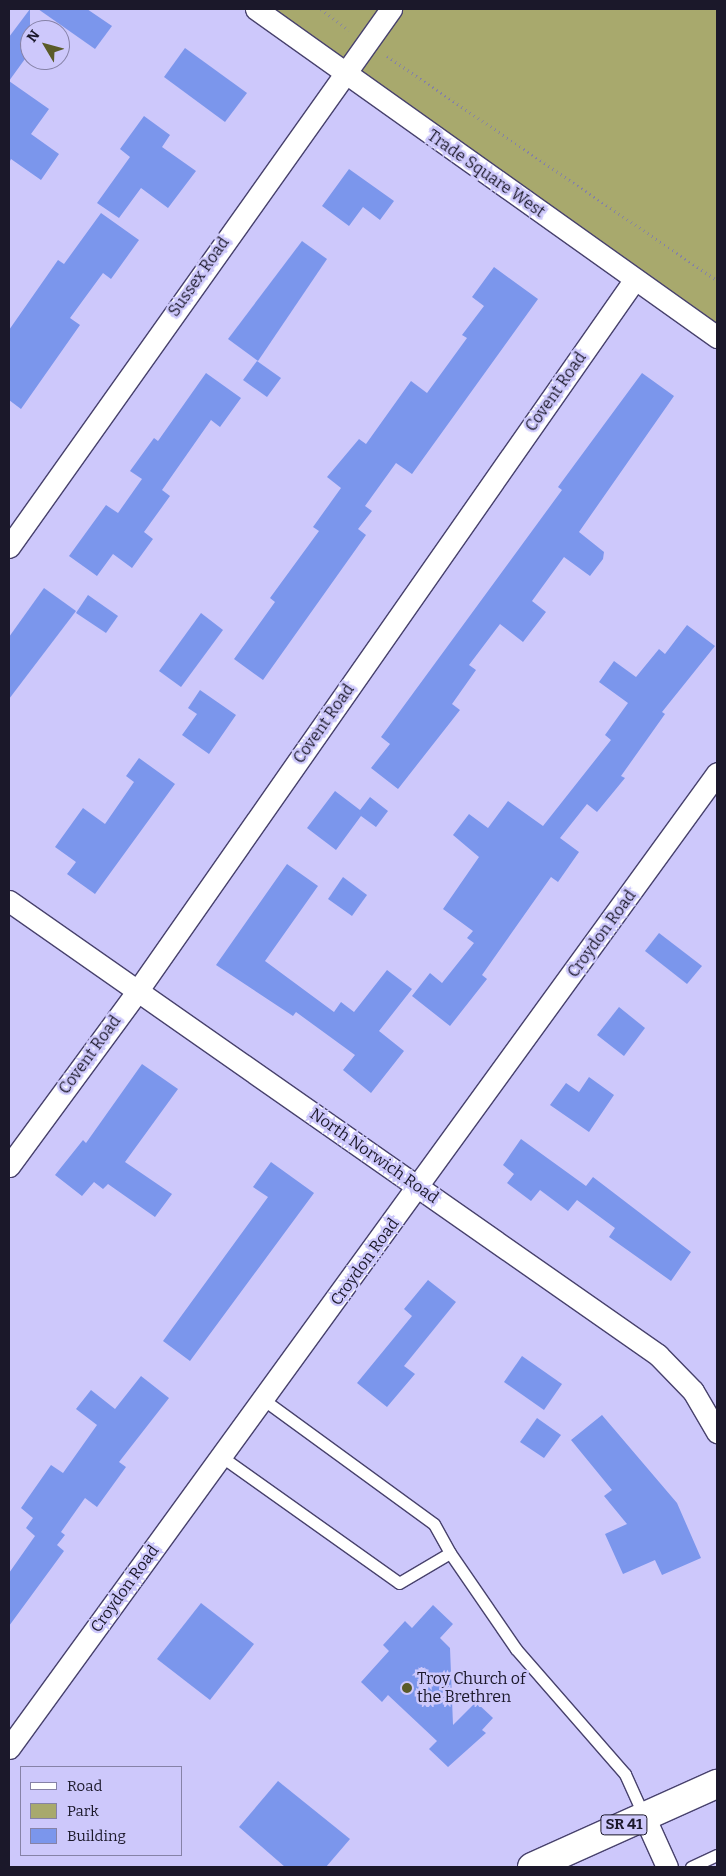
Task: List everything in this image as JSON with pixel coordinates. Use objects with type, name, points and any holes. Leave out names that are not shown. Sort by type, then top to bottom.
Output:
[{"type":"main road","name":"SR 41","points":[[532,1867],[717,1784]]},
{"type":"street","name":"Trade Square West","points":[[256,9],[717,337]]},
{"type":"street","name":"Sussex Road","points":[[9,547],[343,72],[391,9]]},
{"type":"street","name":"Covent Road","points":[[9,1166],[136,993],[635,279]]},
{"type":"street","name":"Croydon Road","points":[[9,1748],[419,1187],[717,773]]},
{"type":"street","name":"North Norwich Road","points":[[9,901],[136,993],[419,1187],[658,1355],[693,1392],[717,1432]]},
{"type":"street","points":[[644,1816],[667,1867]]},
{"type":"lane","points":[[264,1400],[434,1524],[450,1553],[516,1649],[625,1774],[644,1816]]},
{"type":"lane","points":[[222,1457],[399,1582],[450,1553]]},
{"type":"lane","points":[[691,1867],[717,1855]]},
{"type":"path","points":[[321,9],[366,42],[717,280]]},
{"type":"green space","points":[[256,9],[717,9],[717,337]]},
{"type":"building","points":[[30,9],[30,20],[22,20]]},
{"type":"building","points":[[38,9],[87,9],[112,26],[95,49],[70,31],[70,20],[54,20]]},
{"type":"building","points":[[20,22],[20,66],[9,81],[9,37]]},
{"type":"building","points":[[185,48],[247,93],[225,122],[164,77]]},
{"type":"building","points":[[9,81],[49,109],[31,134],[59,154],[41,180],[11,159],[9,163]]},
{"type":"building","points":[[144,116],[170,135],[162,147],[196,171],[168,208],[141,188],[119,218],[97,203],[130,157],[120,149]]},
{"type":"building","points":[[349,169],[394,201],[380,220],[363,207],[349,226],[322,206]]},
{"type":"building","points":[[101,213],[139,240],[111,279],[103,273],[70,318],[80,325],[21,409],[9,400],[9,330],[58,260],[64,264]]},
{"type":"building","points":[[302,241],[327,259],[258,361],[228,339]]},
{"type":"building","points":[[494,267],[538,299],[412,474],[396,463],[365,506],[372,511],[358,529],[366,535],[263,680],[234,659],[275,602],[270,598],[319,531],[313,527],[341,488],[327,477],[359,439],[366,444],[411,381],[427,393],[467,338],[462,335],[484,306],[472,297]]},
{"type":"building","points":[[257,361],[281,378],[267,397],[243,380]]},
{"type":"building","points":[[206,373],[241,398],[220,427],[211,420],[162,490],[170,496],[144,532],[153,539],[132,568],[113,554],[97,576],[69,556],[106,505],[118,513],[142,479],[130,471],[154,438],[158,441]]},
{"type":"building","points":[[642,373],[674,396],[579,532],[604,552],[603,559],[590,576],[564,557],[532,601],[546,612],[523,642],[500,624],[469,665],[476,670],[452,704],[460,710],[398,789],[371,768],[390,744],[381,737],[562,490],[558,487]]},
{"type":"building","points":[[44,588],[76,611],[9,699],[9,637]]},
{"type":"building","points":[[88,595],[118,616],[106,633],[76,613]]},
{"type":"building","points":[[201,613],[223,630],[181,687],[159,671]]},
{"type":"building","points":[[687,625],[715,646],[662,712],[665,714],[621,776],[625,778],[597,812],[587,804],[560,838],[579,852],[558,882],[551,877],[482,975],[487,979],[450,1026],[412,996],[430,973],[442,983],[474,943],[467,938],[473,931],[443,909],[479,857],[453,835],[469,814],[488,828],[508,801],[543,826],[611,740],[605,735],[628,703],[599,682],[614,661],[636,677],[659,649],[665,654]]},
{"type":"building","points":[[200,690],[236,715],[209,754],[182,735],[197,714],[188,708]]},
{"type":"building","points":[[139,758],[175,784],[95,894],[67,874],[76,862],[55,847],[83,808],[105,824],[134,782],[126,776]]},
{"type":"building","points":[[335,791],[360,810],[370,797],[388,811],[376,827],[361,816],[336,850],[307,828]]},
{"type":"building","points":[[287,864],[318,886],[265,961],[334,1012],[341,1002],[354,1012],[387,970],[412,989],[379,1031],[404,1051],[371,1093],[343,1070],[355,1055],[296,1012],[293,1016],[216,965]]},
{"type":"building","points":[[343,877],[367,895],[352,916],[328,899]]},
{"type":"building","points":[[659,933],[702,966],[687,984],[645,951]]},
{"type":"building","points":[[619,1007],[645,1028],[624,1056],[597,1035]]},
{"type":"building","points":[[142,1064],[178,1089],[125,1162],[172,1194],[155,1217],[108,1184],[103,1189],[94,1182],[82,1196],[55,1175],[83,1140],[86,1143]]},
{"type":"building","points":[[589,1077],[614,1095],[589,1132],[550,1105],[566,1083],[579,1092]]},
{"type":"building","points":[[521,1139],[586,1186],[593,1177],[691,1252],[671,1281],[609,1237],[615,1228],[577,1200],[568,1211],[540,1190],[531,1201],[507,1183],[514,1174],[503,1165]]},
{"type":"building","points":[[271,1162],[314,1193],[190,1361],[163,1341],[268,1197],[253,1187]]},
{"type":"building","points":[[428,1280],[456,1302],[404,1366],[415,1374],[387,1407],[357,1383],[412,1316],[404,1309]]},
{"type":"building","points":[[522,1356],[562,1384],[544,1410],[504,1382]]},
{"type":"building","points":[[141,1376],[169,1398],[119,1462],[126,1467],[97,1507],[85,1498],[61,1532],[65,1535],[57,1545],[64,1551],[9,1626],[9,1573],[35,1536],[26,1528],[33,1518],[21,1508],[51,1465],[63,1473],[97,1425],[76,1409],[91,1390],[115,1409]]},
{"type":"building","points":[[602,1415],[677,1503],[701,1558],[662,1575],[655,1560],[623,1574],[605,1534],[627,1524],[604,1496],[612,1490],[571,1440]]},
{"type":"building","points":[[537,1418],[561,1435],[544,1458],[520,1442]]},
{"type":"building","points":[[201,1603],[254,1644],[210,1700],[157,1659]]},
{"type":"building","name":"Troy Church of the Brethren","points":[[433,1605],[453,1624],[440,1638],[450,1648],[453,1725],[476,1702],[493,1718],[482,1730],[486,1733],[448,1767],[429,1749],[437,1741],[388,1695],[382,1702],[361,1682],[389,1651],[383,1645],[405,1621],[412,1628]]},
{"type":"building","points":[[278,1781],[350,1839],[326,1867],[285,1867],[239,1827]]},
{"type":"place","name":"Troy Church of the Brethren","points":[[407,1688]]}]
